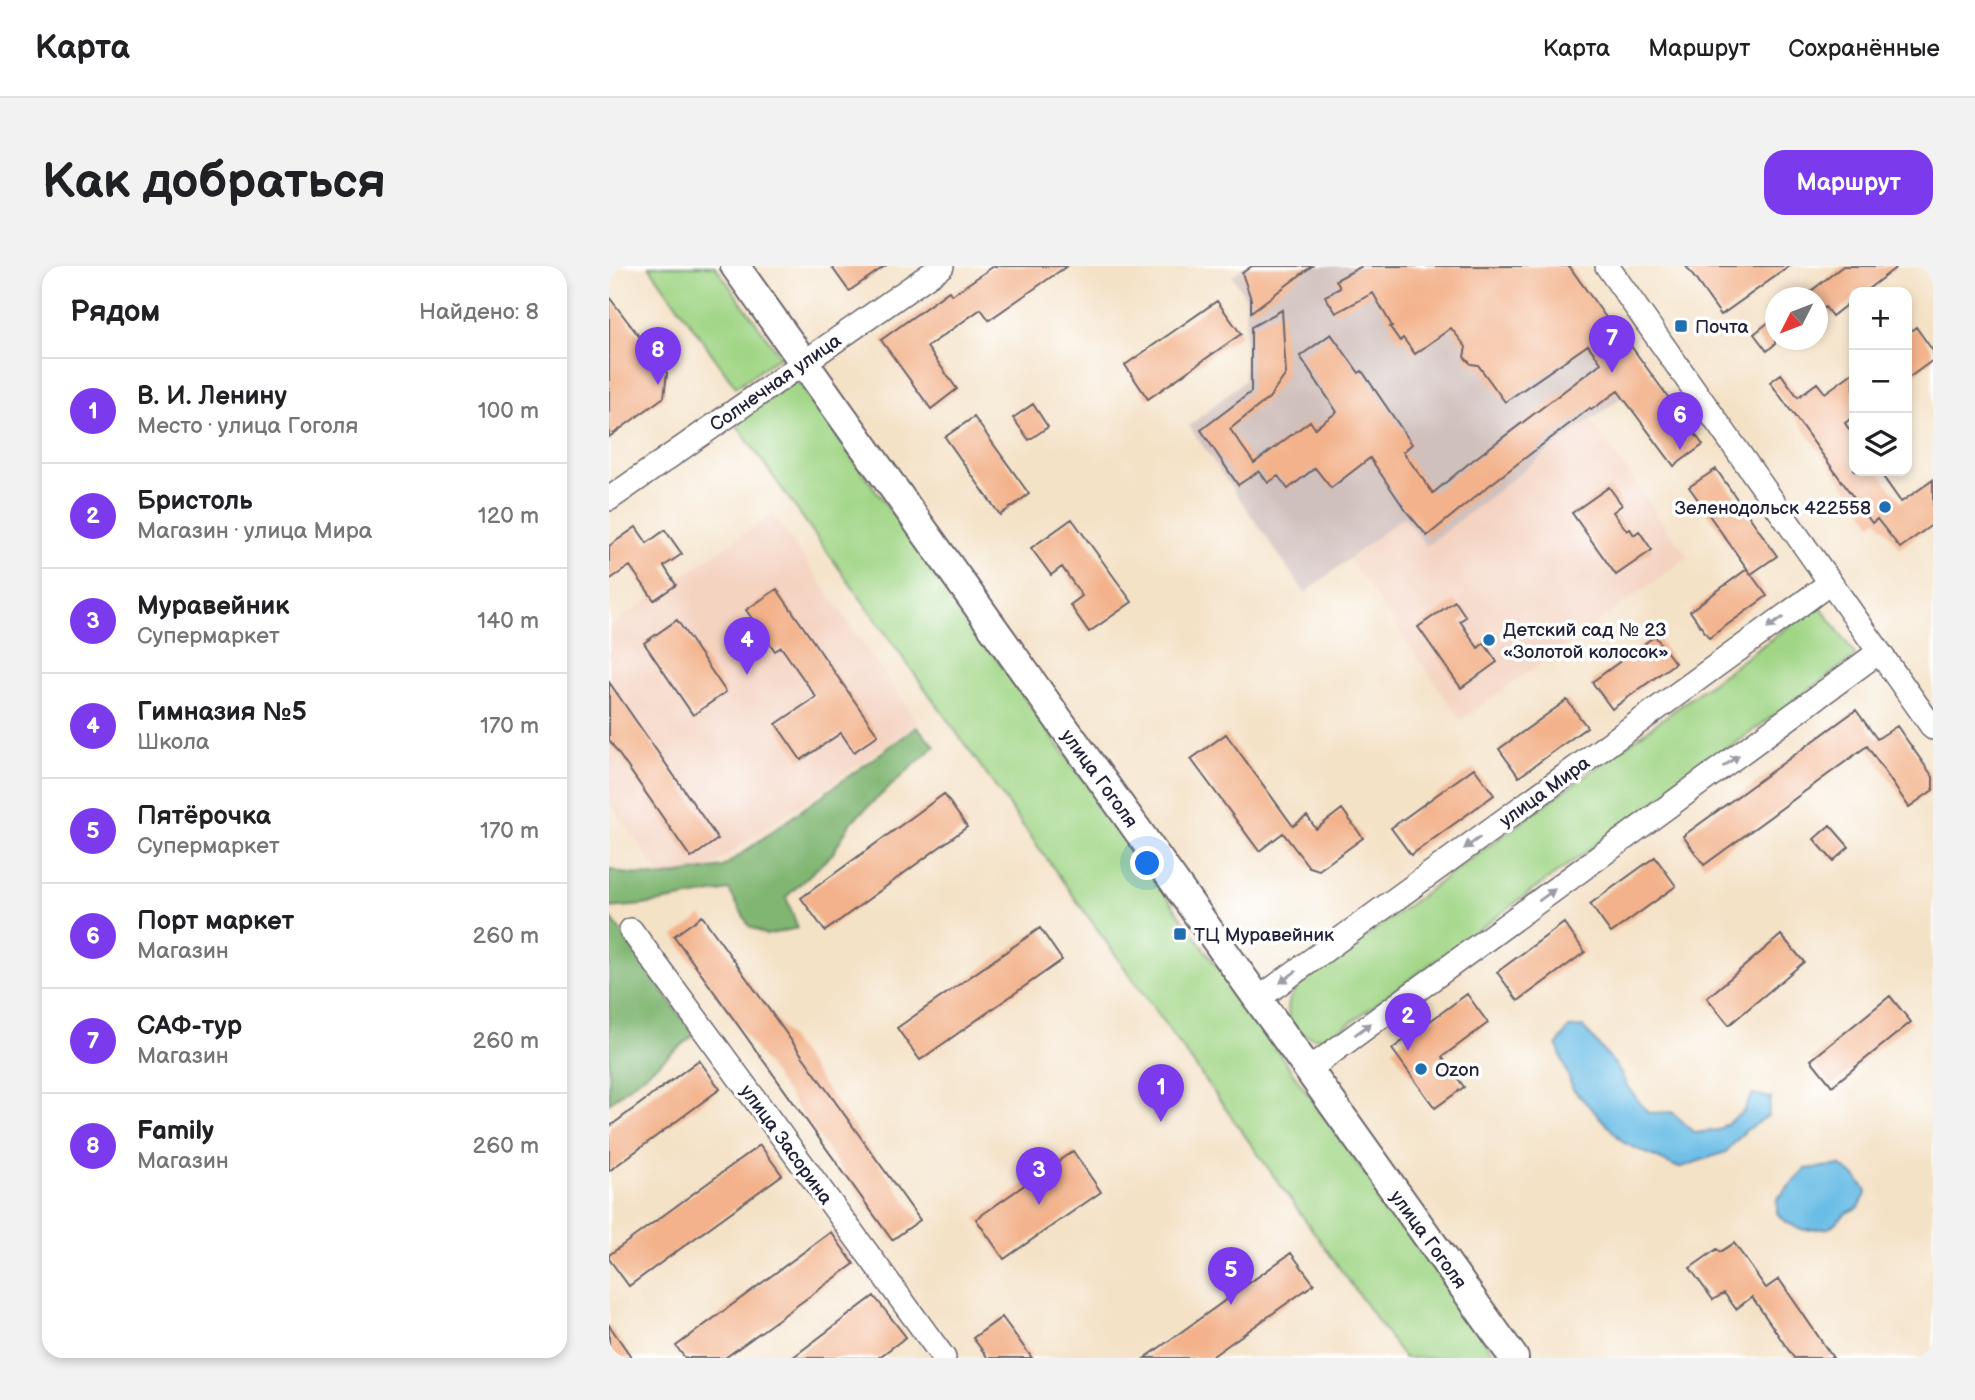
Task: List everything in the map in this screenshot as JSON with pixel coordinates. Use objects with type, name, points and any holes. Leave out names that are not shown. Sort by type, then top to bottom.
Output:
[{"type":"main road","name":"улица Гоголя","points":[[735,266],[1514,1358]]},
{"type":"street","name":"Солнечная улица","points":[[609,499],[941,266]]},
{"type":"street","points":[[1607,266],[1933,728]]},
{"type":"street","name":"улица Мира","points":[[1258,999],[1831,583]]},
{"type":"street","points":[[1308,1070],[1879,652]]},
{"type":"street","name":"улица Засорина","points":[[631,930],[944,1358]]},
{"type":"shaded area","points":[[1245,266],[1563,266],[1645,380],[1426,546],[1403,517],[1305,593],[1189,426],[1244,381],[1246,298],[1232,276]]},
{"type":"shaded area","name":"Детский сад № 23 «Золотой колосок»","points":[[1591,421],[1688,557],[1461,720],[1350,560],[1403,517],[1426,546]]},
{"type":"shaded area","points":[[773,514],[918,723],[673,893],[609,801],[609,627]]},
{"type":"green space","points":[[649,266],[715,266],[780,356],[736,387]]},
{"type":"green space","points":[[796,379],[1497,1358],[1404,1358],[735,423]]},
{"type":"green space","points":[[1819,604],[1856,656],[1336,1033],[1311,1037],[1301,1033],[1294,1025],[1289,1016],[1288,1005],[1292,994],[1301,984]]},
{"type":"green space","points":[[917,727],[935,746],[851,822],[833,853],[786,897],[798,928],[766,935],[749,926],[729,890],[609,908],[609,869],[660,877],[723,867]]},
{"type":"green space","points":[[609,915],[694,1035],[609,1103]]},
{"type":"water","points":[[1583,1027],[1618,1068],[1627,1086],[1648,1113],[1672,1112],[1695,1133],[1718,1130],[1743,1112],[1753,1094],[1771,1098],[1768,1116],[1745,1131],[1726,1152],[1679,1168],[1624,1143],[1573,1089],[1557,1045],[1569,1028]]},
{"type":"water","points":[[1840,1165],[1857,1178],[1867,1192],[1859,1207],[1848,1212],[1829,1228],[1804,1230],[1787,1223],[1777,1213],[1777,1199],[1806,1169]]},
{"type":"building","points":[[831,266],[885,266],[849,291]]},
{"type":"building","points":[[994,266],[1067,266],[989,320],[981,309],[927,347],[957,389],[931,409],[881,340],[949,291],[952,295]]},
{"type":"building","points":[[1252,266],[1312,266],[1251,312],[1251,299],[1242,273]]},
{"type":"building","points":[[1362,266],[1569,266],[1703,445],[1674,466],[1618,391],[1591,410],[1590,408],[1427,536],[1406,511],[1370,458],[1331,488],[1315,468],[1288,489],[1278,476],[1268,483],[1259,471],[1238,485],[1201,430],[1251,392],[1251,327],[1282,310],[1286,374],[1269,398],[1230,429],[1254,463],[1310,421],[1315,428],[1337,412],[1300,356],[1331,334],[1359,373],[1362,371],[1412,444],[1403,452],[1433,493],[1601,363],[1588,345],[1505,402],[1478,365],[1471,364],[1464,357],[1466,347],[1451,328],[1415,354],[1403,338],[1400,341],[1390,327],[1392,326],[1373,293],[1336,313],[1325,296],[1340,288],[1336,280]]},
{"type":"building","points":[[1686,266],[1790,266],[1721,315]]},
{"type":"building","points":[[1843,266],[1898,266],[1871,287],[1849,287],[1849,303],[1832,316],[1828,311],[1828,287],[1816,287]]},
{"type":"building","points":[[609,297],[667,373],[664,397],[609,437]]},
{"type":"building","points":[[1217,301],[1241,334],[1148,399],[1125,365]]},
{"type":"building","points":[[1765,325],[1765,348],[1754,334]]},
{"type":"building","points":[[1916,327],[1933,351],[1933,360],[1912,375],[1912,350],[1912,330]]},
{"type":"building","points":[[1781,374],[1798,397],[1817,383],[1825,393],[1849,376],[1849,420],[1845,423],[1849,429],[1849,476],[1883,476],[1901,502],[1933,480],[1933,524],[1900,548],[1877,519],[1872,523],[1770,382]]},
{"type":"building","points":[[1033,404],[1048,427],[1029,440],[1013,418]]},
{"type":"building","points":[[974,417],[1029,494],[1000,515],[945,437]]},
{"type":"building","points":[[1716,469],[1777,556],[1751,574],[1689,487]]},
{"type":"building","points":[[1609,487],[1622,505],[1613,512],[1627,531],[1630,529],[1634,535],[1639,531],[1652,550],[1616,575],[1572,513]]},
{"type":"building","points":[[1072,519],[1132,602],[1089,632],[1070,605],[1082,596],[1062,567],[1051,575],[1031,548]]},
{"type":"building","points":[[636,527],[647,543],[665,530],[682,554],[664,566],[676,585],[654,600],[630,566],[609,580],[609,546]]},
{"type":"building","points":[[1747,569],[1767,596],[1709,638],[1690,611]]},
{"type":"building","points":[[777,589],[878,735],[854,752],[841,733],[801,760],[776,724],[816,697],[781,647],[775,651],[746,610]]},
{"type":"building","points":[[1455,601],[1466,617],[1460,621],[1478,648],[1484,643],[1497,662],[1461,688],[1418,627]]},
{"type":"building","points":[[677,620],[726,692],[693,715],[644,643]]},
{"type":"building","points":[[1655,636],[1675,663],[1612,709],[1592,682]]},
{"type":"building","points":[[609,682],[718,839],[691,858],[609,740]]},
{"type":"building","points":[[1567,700],[1587,727],[1519,777],[1499,749]]},
{"type":"building","points":[[1856,710],[1877,739],[1897,726],[1933,777],[1933,790],[1909,807],[1867,746],[1704,865],[1683,836]]},
{"type":"building","points":[[1226,734],[1293,826],[1307,816],[1316,829],[1342,809],[1363,838],[1319,870],[1309,867],[1283,833],[1259,851],[1191,759]]},
{"type":"building","points":[[1474,768],[1494,795],[1411,855],[1391,828]]},
{"type":"building","points":[[944,794],[967,827],[825,931],[801,898]]},
{"type":"building","points":[[1830,825],[1849,847],[1833,861],[1814,839]]},
{"type":"building","points":[[1655,857],[1676,886],[1611,933],[1590,904]]},
{"type":"building","points":[[702,916],[920,1220],[892,1240],[674,936]]},
{"type":"building","points":[[1564,923],[1585,952],[1518,1001],[1497,972]]},
{"type":"building","points":[[1040,928],[1062,960],[920,1060],[897,1028]]},
{"type":"building","points":[[1781,935],[1804,962],[1729,1025],[1707,998]]},
{"type":"building","points":[[1467,994],[1488,1023],[1442,1057],[1464,1087],[1435,1108],[1392,1049]]},
{"type":"building","points":[[1890,996],[1911,1022],[1832,1086],[1811,1060]]},
{"type":"building","points":[[699,1060],[720,1089],[609,1171],[609,1127]]},
{"type":"building","points":[[760,1145],[782,1175],[629,1286],[609,1259],[609,1255]]},
{"type":"building","points":[[1073,1151],[1101,1192],[1004,1259],[976,1219]]},
{"type":"building","points":[[831,1232],[854,1264],[725,1358],[685,1358],[676,1346]]},
{"type":"building","points":[[1734,1243],[1766,1288],[1779,1279],[1833,1358],[1794,1358],[1752,1297],[1736,1309],[1724,1293],[1713,1300],[1690,1268],[1717,1249],[1720,1252]]},
{"type":"building","points":[[1291,1253],[1314,1284],[1210,1358],[1145,1358]]},
{"type":"building","points":[[874,1296],[906,1337],[878,1358],[792,1358]]},
{"type":"building","points":[[1002,1317],[1032,1358],[988,1358],[973,1338]]},
{"type":"building","points":[[609,1325],[632,1358],[609,1358]]},
{"type":"place","name":"Почта","points":[[1681,326]]},
{"type":"place","name":"САФ-тур","points":[[1612,373]]},
{"type":"place","name":"Family","points":[[658,385]]},
{"type":"place","name":"Порт маркет","points":[[1680,450]]},
{"type":"place","name":"Зеленодольск 422558","points":[[1885,507]]},
{"type":"place","name":"Детский сад № 23 «Золотой колосок»","points":[[1489,640]]},
{"type":"place","name":"Гимназия №5","points":[[747,675]]},
{"type":"place","name":"ТЦ Муравейник","points":[[1180,934]]},
{"type":"place","name":"Бристоль","points":[[1408,1051]]},
{"type":"place","name":"Ozon","points":[[1421,1069]]},
{"type":"place","name":"В. И. Ленину","points":[[1161,1122]]},
{"type":"place","name":"Муравейник","points":[[1039,1205]]},
{"type":"place","name":"Пятёрочка","points":[[1231,1305]]}]
